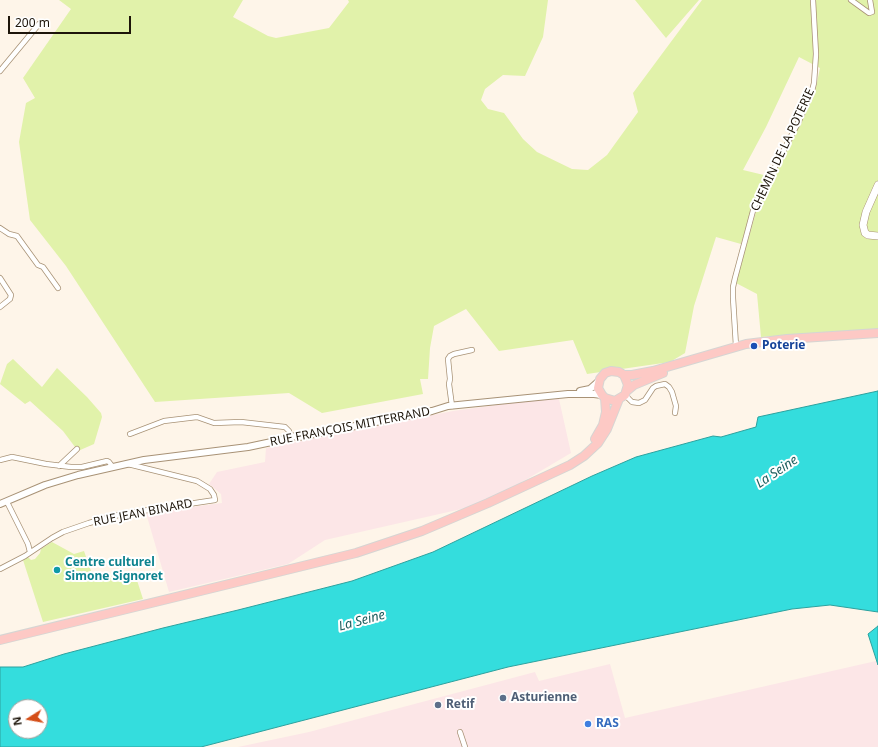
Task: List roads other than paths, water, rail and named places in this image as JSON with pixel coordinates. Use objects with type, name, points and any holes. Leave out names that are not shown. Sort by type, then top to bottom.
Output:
[{"type":"main road","points":[[878,185],[866,212],[863,225],[865,233],[871,236],[878,236]]},
{"type":"main road","points":[[624,375],[653,371],[736,346],[787,339],[878,333]]},
{"type":"main road","points":[[603,397],[612,401],[624,395],[634,385],[693,360]]},
{"type":"main road","points":[[0,640],[379,546],[461,516],[570,464],[584,456],[598,443],[607,429],[624,395],[628,382],[624,375],[619,372],[611,371],[603,375],[599,381],[598,388],[603,397],[606,412],[603,425],[590,447],[570,464]]},
{"type":"street","name":"CHEMIN DE LA POTERIE","points":[[736,346],[733,287],[754,207],[799,121],[814,83],[816,54],[813,0]]},
{"type":"street","points":[[851,0],[869,13],[872,12],[870,0]]},
{"type":"street","points":[[0,71],[39,24]]},
{"type":"street","points":[[0,228],[9,234],[17,236],[38,265],[43,267],[58,288]]},
{"type":"street","points":[[0,278],[11,295],[10,299],[0,306]]},
{"type":"street","points":[[452,406],[448,359],[454,354],[472,350]]},
{"type":"street","points":[[568,394],[590,389],[599,381]]},
{"type":"street","points":[[624,395],[632,402],[639,403],[645,400],[653,388],[661,384],[666,385],[672,392],[676,406],[675,414]]},
{"type":"street","points":[[568,394],[594,394],[603,397]]},
{"type":"street","name":"RUE FRANÇOIS MITTERRAND","points":[[126,463],[248,447],[284,440],[290,436],[300,437],[452,406],[568,394]]},
{"type":"street","points":[[130,434],[164,422],[197,417],[214,423],[241,422],[285,427],[289,431],[290,436]]},
{"type":"street","points":[[59,466],[77,449]]},
{"type":"street","points":[[0,460],[12,457],[59,466],[77,467],[107,461],[110,462],[112,466]]},
{"type":"street","points":[[0,504],[53,482],[126,463]]},
{"type":"street","name":"RUE JEAN BINARD","points":[[0,569],[64,532],[105,518],[145,510],[215,500],[214,494],[210,489],[197,481],[126,463]]},
{"type":"street","points":[[7,502],[28,544],[30,552]]},
{"type":"street","points":[[460,732],[465,747]]},
{"type":"water","name":"La Seine","points":[[878,391],[878,612],[830,605],[792,609],[508,667],[201,747],[0,747],[0,667],[23,667],[64,654],[163,628],[352,581],[433,552],[592,476],[636,457],[713,436],[721,437],[756,427],[758,417]]},
{"type":"water","points":[[878,626],[878,665],[868,634]]},
{"type":"place","name":"Poterie","points":[[754,346]]},
{"type":"place","name":"Centre culturel Simone Signoret","points":[[57,570]]},
{"type":"place","name":"Asturienne","points":[[503,698]]},
{"type":"place","name":"Retif","points":[[438,705]]},
{"type":"place","name":"RAS","points":[[588,724]]}]
